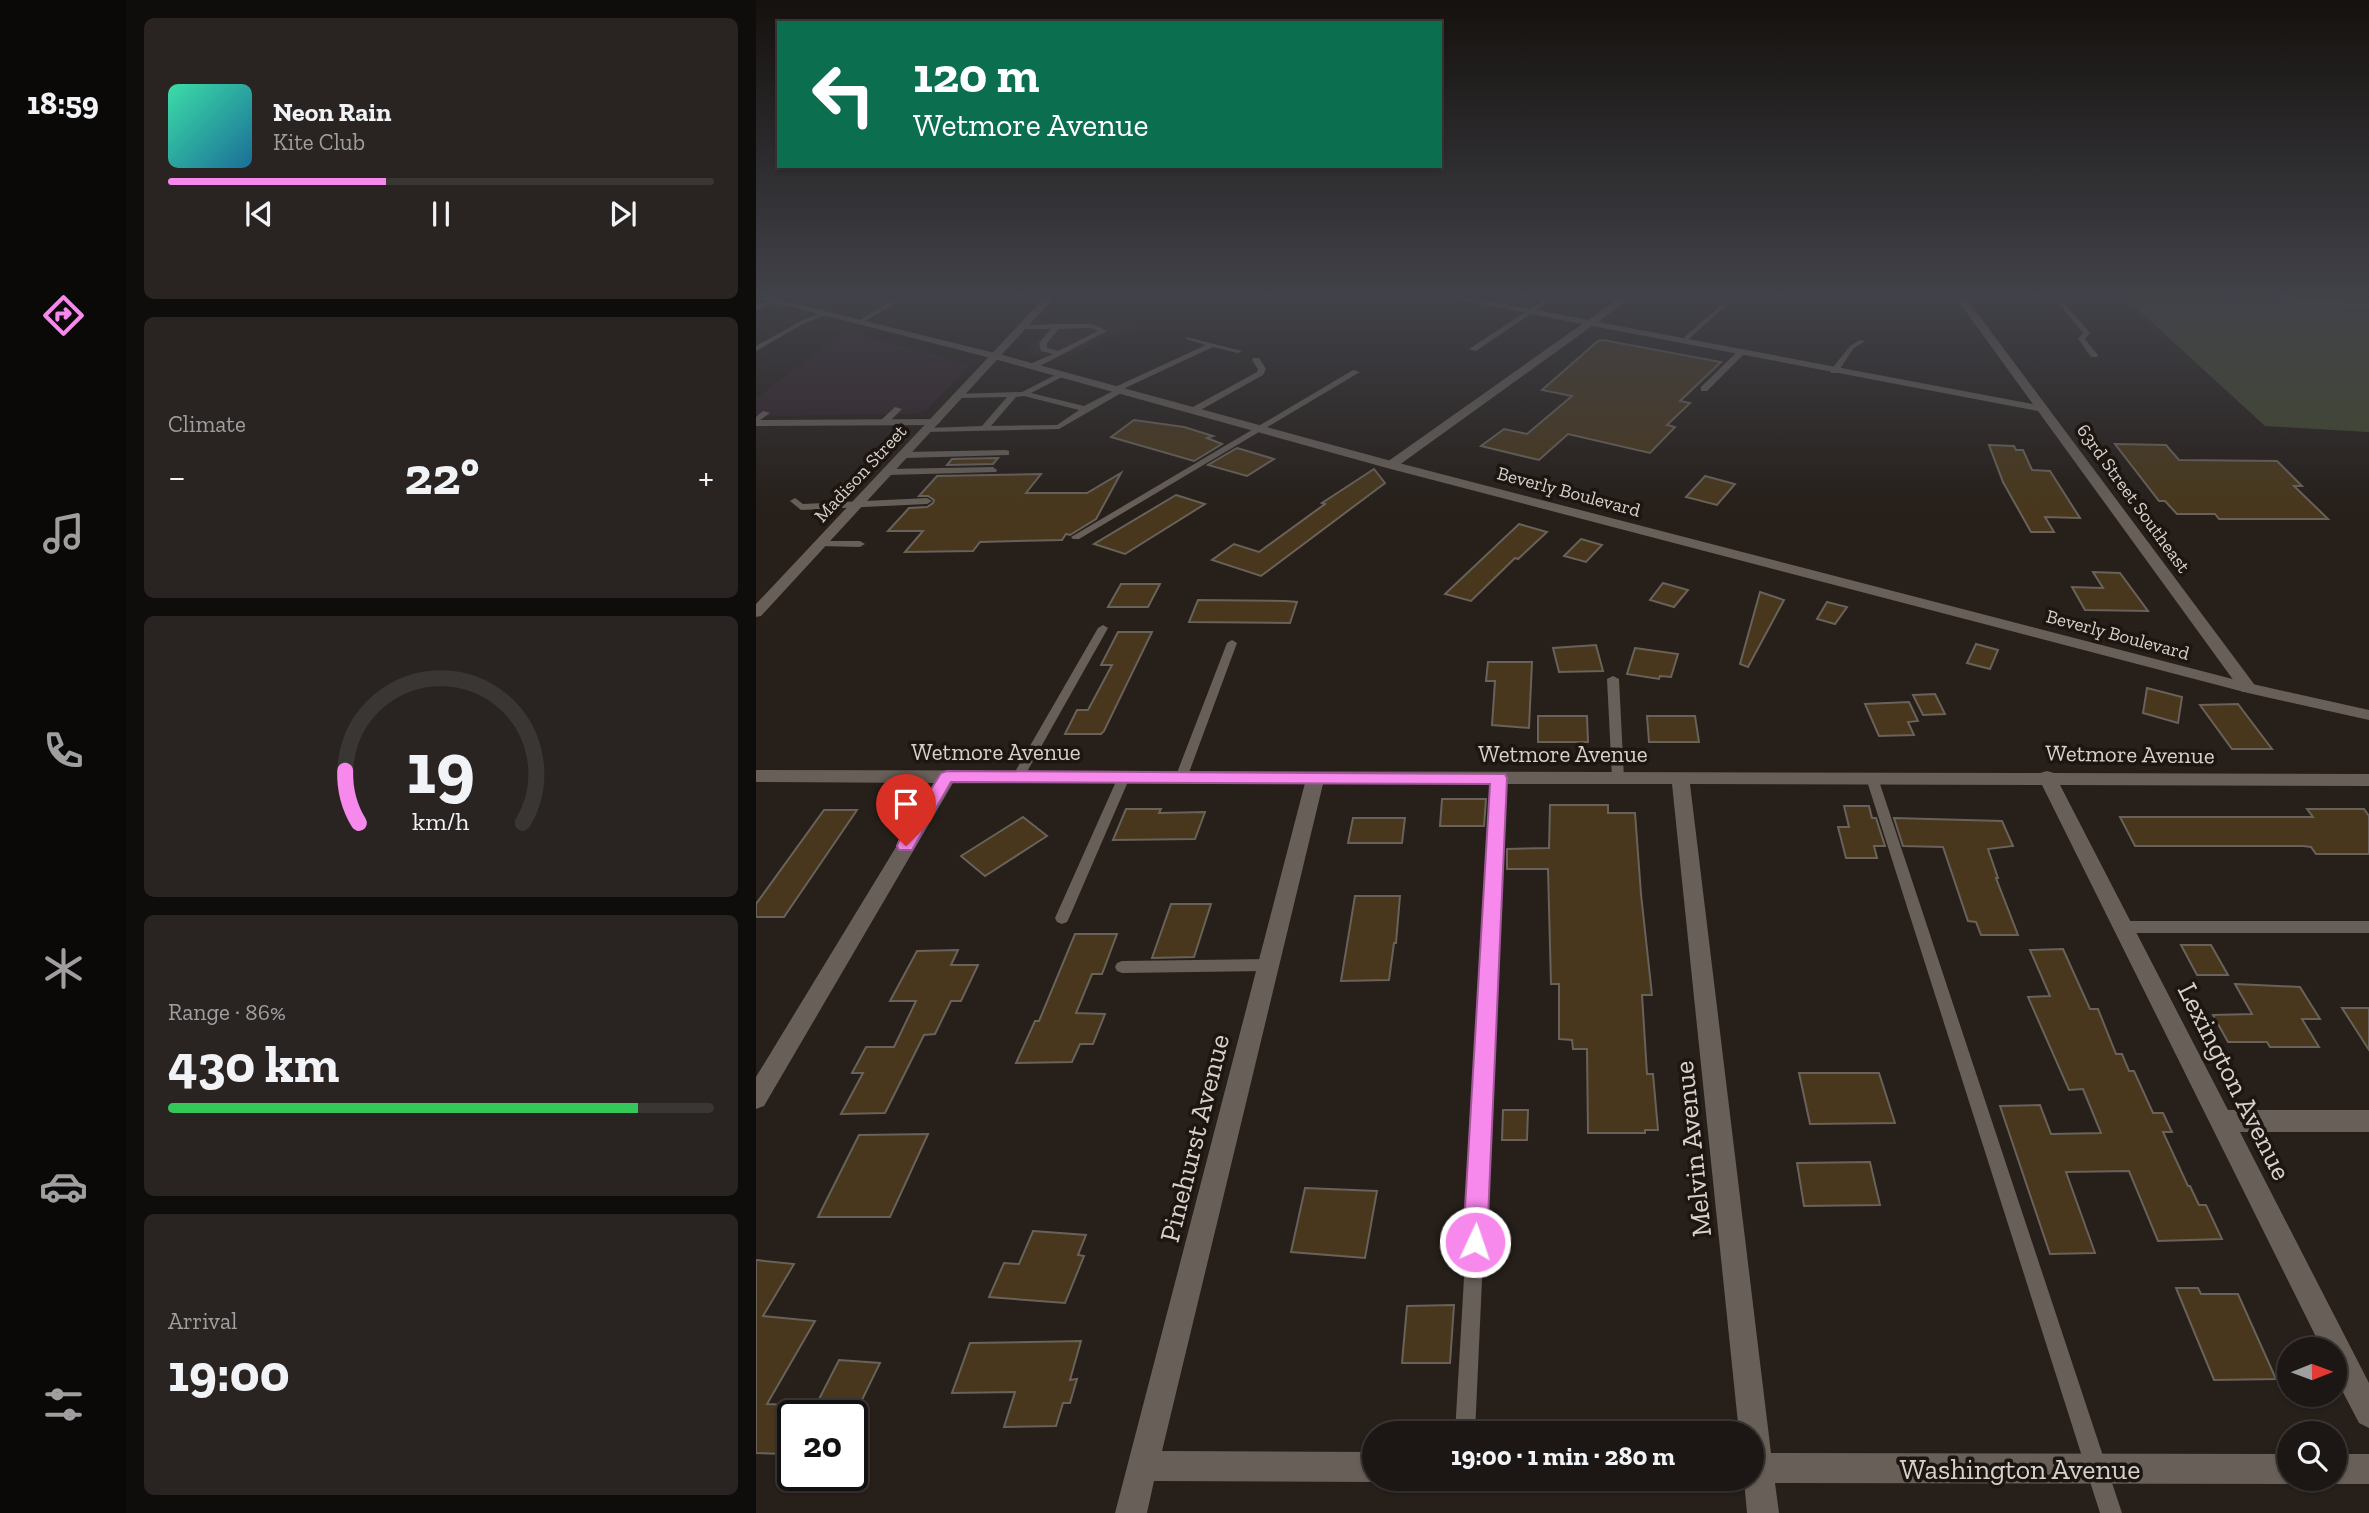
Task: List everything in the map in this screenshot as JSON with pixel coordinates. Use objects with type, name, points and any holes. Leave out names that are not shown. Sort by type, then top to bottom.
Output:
[{"type":"street","name":"Madison Street","points":[[756,613],[984,369]]},
{"type":"street","name":"Beverly Boulevard","points":[[1042,369],[1391,464],[2248,688],[2369,715]]},
{"type":"street","points":[[1391,464],[1527,369]]},
{"type":"street","points":[[1822,369],[2043,409]]},
{"type":"street","name":"63rd Street Southeast","points":[[2013,369],[2248,688]]},
{"type":"street","points":[[756,422],[884,422],[931,426]]},
{"type":"street","name":"Wetmore Avenue","points":[[756,776],[2369,780]]},
{"type":"street","points":[[756,1098],[947,777]]},
{"type":"street","name":"Pinehurst Avenue","points":[[1130,1513],[1315,778]]},
{"type":"street","name":"Melvin Avenue","points":[[1680,778],[1750,1421]]},
{"type":"street","name":"Lexington Avenue","points":[[2047,778],[2369,1413]]},
{"type":"street","points":[[2222,1121],[2369,1121]]},
{"type":"street","points":[[1143,1466],[1362,1467]]},
{"type":"street","name":"Washington Avenue","points":[[1764,1468],[2277,1469]]},
{"type":"street","points":[[2347,1469],[2369,1469]]},
{"type":"street","name":"Melvin Avenue","points":[[1759,1491],[1763,1513]]},
{"type":"lane","points":[[931,426],[984,429],[1059,427],[1085,409],[1163,369]]},
{"type":"lane","points":[[1194,410],[1260,373],[1262,369]]},
{"type":"lane","points":[[1704,389],[1725,369]]},
{"type":"lane","points":[[1076,537],[1356,372]]},
{"type":"lane","points":[[1024,394],[1061,374]]},
{"type":"lane","points":[[958,397],[1024,394],[1085,409]]},
{"type":"lane","points":[[984,429],[1013,395]]},
{"type":"lane","points":[[884,422],[898,409]]},
{"type":"lane","points":[[756,422],[766,413]]},
{"type":"lane","points":[[904,455],[1006,453]]},
{"type":"lane","points":[[888,472],[992,470]]},
{"type":"lane","points":[[798,504],[857,505],[927,501]]},
{"type":"lane","points":[[821,544],[860,544]]},
{"type":"lane","points":[[1018,777],[1103,628]]},
{"type":"lane","points":[[1181,778],[1232,643]]},
{"type":"lane","points":[[1613,679],[1618,778]]},
{"type":"lane","points":[[1062,918],[1124,777]]},
{"type":"lane","points":[[1466,1421],[1499,778]]},
{"type":"lane","points":[[1871,778],[2111,1513]]},
{"type":"lane","points":[[2123,927],[2369,927]]},
{"type":"lane","points":[[1122,967],[1268,965]]},
{"type":"shaded area","points":[[795,369],[966,369],[927,410],[915,414],[756,416],[756,399]]},
{"type":"green space","points":[[2202,369],[2369,369],[2369,432],[2265,426]]},
{"type":"building","points":[[1566,369],[1714,369],[1680,401],[1690,403],[1667,425],[1675,427],[1650,453],[1568,434],[1539,460],[1481,446],[1504,429],[1527,434],[1572,396],[1542,390]]},
{"type":"building","points":[[1134,420],[1184,427],[1213,436],[1207,438],[1222,444],[1194,461],[1111,437]]},
{"type":"building","points":[[2115,444],[2166,445],[2179,460],[2277,461],[2302,486],[2294,486],[2328,519],[2219,519],[2215,514],[2177,514],[2165,501],[2159,501]]},
{"type":"building","points":[[1989,445],[2014,446],[2016,450],[2023,450],[2032,470],[2050,471],[2080,518],[2045,517],[2054,532],[2031,532],[2003,482]]},
{"type":"building","points":[[1237,448],[1274,459],[1247,476],[1208,465]]},
{"type":"building","points":[[998,458],[993,464],[947,465],[952,459]]},
{"type":"building","points":[[1374,469],[1385,483],[1261,576],[1212,560],[1234,544],[1259,552],[1325,504],[1322,503]]},
{"type":"building","points":[[1121,473],[1096,519],[1070,535],[1066,534],[1062,540],[980,542],[973,551],[905,552],[923,531],[888,531],[909,508],[927,507],[933,503],[934,500],[928,496],[919,496],[937,476],[1041,474],[1026,493],[1087,493]]},
{"type":"building","points":[[1705,476],[1735,484],[1717,505],[1686,497]]},
{"type":"building","points":[[1176,495],[1205,504],[1125,554],[1094,544]]},
{"type":"building","points":[[1519,524],[1547,532],[1518,559],[1515,558],[1471,601],[1445,594]]},
{"type":"building","points":[[1581,539],[1602,545],[1586,562],[1564,556]]},
{"type":"building","points":[[2093,572],[2120,573],[2148,611],[2085,610],[2072,587],[2103,588]]},
{"type":"building","points":[[1663,583],[1688,590],[1674,607],[1650,600]]},
{"type":"building","points":[[1121,584],[1160,584],[1148,607],[1108,607]]},
{"type":"building","points":[[1760,592],[1784,600],[1748,667],[1740,664]]},
{"type":"building","points":[[1198,600],[1297,602],[1290,623],[1189,622]]},
{"type":"building","points":[[1827,602],[1847,607],[1835,624],[1817,619]]},
{"type":"building","points":[[1118,632],[1152,632],[1104,731],[1101,734],[1065,734],[1077,710],[1088,710],[1112,665],[1101,665]]},
{"type":"building","points":[[1976,644],[1998,650],[1990,669],[1967,663]]},
{"type":"building","points":[[1596,645],[1603,671],[1559,672],[1553,648]]},
{"type":"building","points":[[1635,648],[1678,654],[1671,677],[1660,676],[1659,679],[1627,674]]},
{"type":"building","points":[[1488,662],[1532,662],[1529,728],[1492,725],[1495,681],[1486,681]]},
{"type":"building","points":[[2147,688],[2182,697],[2178,723],[2143,713]]},
{"type":"building","points":[[1935,694],[1945,714],[1923,715],[1913,695]]},
{"type":"building","points":[[1909,702],[1918,721],[1908,722],[1914,735],[1879,736],[1865,704]]},
{"type":"building","points":[[2238,704],[2272,749],[2232,749],[2200,705]]},
{"type":"building","points":[[1538,716],[1587,716],[1588,742],[1538,742]]},
{"type":"building","points":[[1647,716],[1695,716],[1699,742],[1649,742]]},
{"type":"building","points":[[1442,799],[1486,799],[1484,826],[1440,826]]},
{"type":"building","points":[[1550,805],[1608,805],[1608,813],[1635,813],[1652,995],[1642,995],[1647,1074],[1653,1074],[1658,1130],[1645,1130],[1645,1133],[1588,1133],[1587,1049],[1573,1049],[1572,1040],[1559,1039],[1559,984],[1551,984],[1548,869],[1507,869],[1507,849],[1549,848]]},
{"type":"building","points":[[1844,806],[1869,806],[1885,846],[1874,846],[1877,858],[1846,858],[1838,827],[1849,827]]},
{"type":"building","points":[[1126,809],[1161,809],[1159,813],[1205,812],[1195,839],[1113,840]]},
{"type":"building","points":[[2307,809],[2364,809],[2369,816],[2369,854],[2316,854],[2311,847],[2303,846],[2135,846],[2120,817],[2313,817]]},
{"type":"building","points":[[824,810],[857,810],[784,917],[756,917],[756,904]]},
{"type":"building","points":[[1023,817],[1047,836],[985,876],[961,856]]},
{"type":"building","points":[[1353,818],[1405,818],[1402,843],[1348,843]]},
{"type":"building","points":[[1894,818],[2002,821],[2013,846],[1988,849],[2018,935],[1981,935],[1976,922],[1968,921],[1943,847],[1903,846]]},
{"type":"building","points":[[1355,896],[1400,896],[1396,943],[1389,980],[1341,981]]},
{"type":"building","points":[[1171,904],[1211,904],[1194,957],[1152,958]]},
{"type":"building","points":[[1075,934],[1117,934],[1102,974],[1092,974],[1076,1013],[1105,1014],[1093,1044],[1080,1044],[1072,1062],[1016,1063],[1035,1021],[1039,1021]]},
{"type":"building","points":[[2181,945],[2211,945],[2228,975],[2197,975]]},
{"type":"building","points":[[2063,949],[2090,1009],[2098,1009],[2116,1054],[2122,1054],[2129,1071],[2134,1071],[2153,1113],[2163,1113],[2172,1132],[2163,1132],[2188,1186],[2199,1205],[2206,1205],[2222,1239],[2158,1241],[2129,1171],[2066,1172],[2095,1253],[2050,1254],[2000,1106],[2040,1105],[2051,1134],[2101,1133],[2083,1089],[2069,1090],[2028,997],[2050,996],[2030,950]]},
{"type":"building","points":[[958,950],[951,965],[978,965],[961,1001],[951,1001],[935,1034],[924,1035],[885,1113],[841,1114],[863,1073],[852,1073],[866,1047],[894,1047],[916,1001],[890,1001],[917,951]]},
{"type":"building","points":[[2235,984],[2300,987],[2320,1019],[2302,1019],[2319,1047],[2270,1047],[2267,1042],[2228,1042],[2213,1015],[2252,1014]]},
{"type":"building","points":[[2342,1008],[2369,1008],[2369,1050]]},
{"type":"building","points":[[1799,1073],[1879,1073],[1895,1123],[1810,1124]]},
{"type":"building","points":[[1503,1110],[1528,1110],[1527,1140],[1502,1140]]},
{"type":"building","points":[[928,1134],[890,1217],[818,1217],[859,1135]]},
{"type":"building","points":[[1870,1162],[1880,1205],[1804,1206],[1797,1163]]},
{"type":"building","points":[[1305,1188],[1377,1191],[1365,1258],[1291,1252]]},
{"type":"building","points":[[1033,1231],[1086,1235],[1078,1255],[1084,1256],[1065,1303],[989,1297],[1004,1263],[1019,1264]]},
{"type":"building","points":[[756,1260],[794,1264],[763,1316],[815,1321],[767,1404],[777,1404],[777,1454],[756,1453]]},
{"type":"building","points":[[2176,1288],[2198,1288],[2201,1294],[2238,1294],[2276,1379],[2214,1380]]},
{"type":"building","points":[[1454,1305],[1450,1363],[1402,1363],[1407,1306]]},
{"type":"building","points":[[1081,1341],[1070,1380],[1077,1379],[1070,1403],[1063,1403],[1056,1426],[1004,1427],[1015,1392],[952,1393],[970,1343]]},
{"type":"building","points":[[839,1360],[880,1363],[862,1400],[819,1400]]},
{"type":"route","points":[[906,846],[947,777],[1499,778],[1475,1242]]}]
